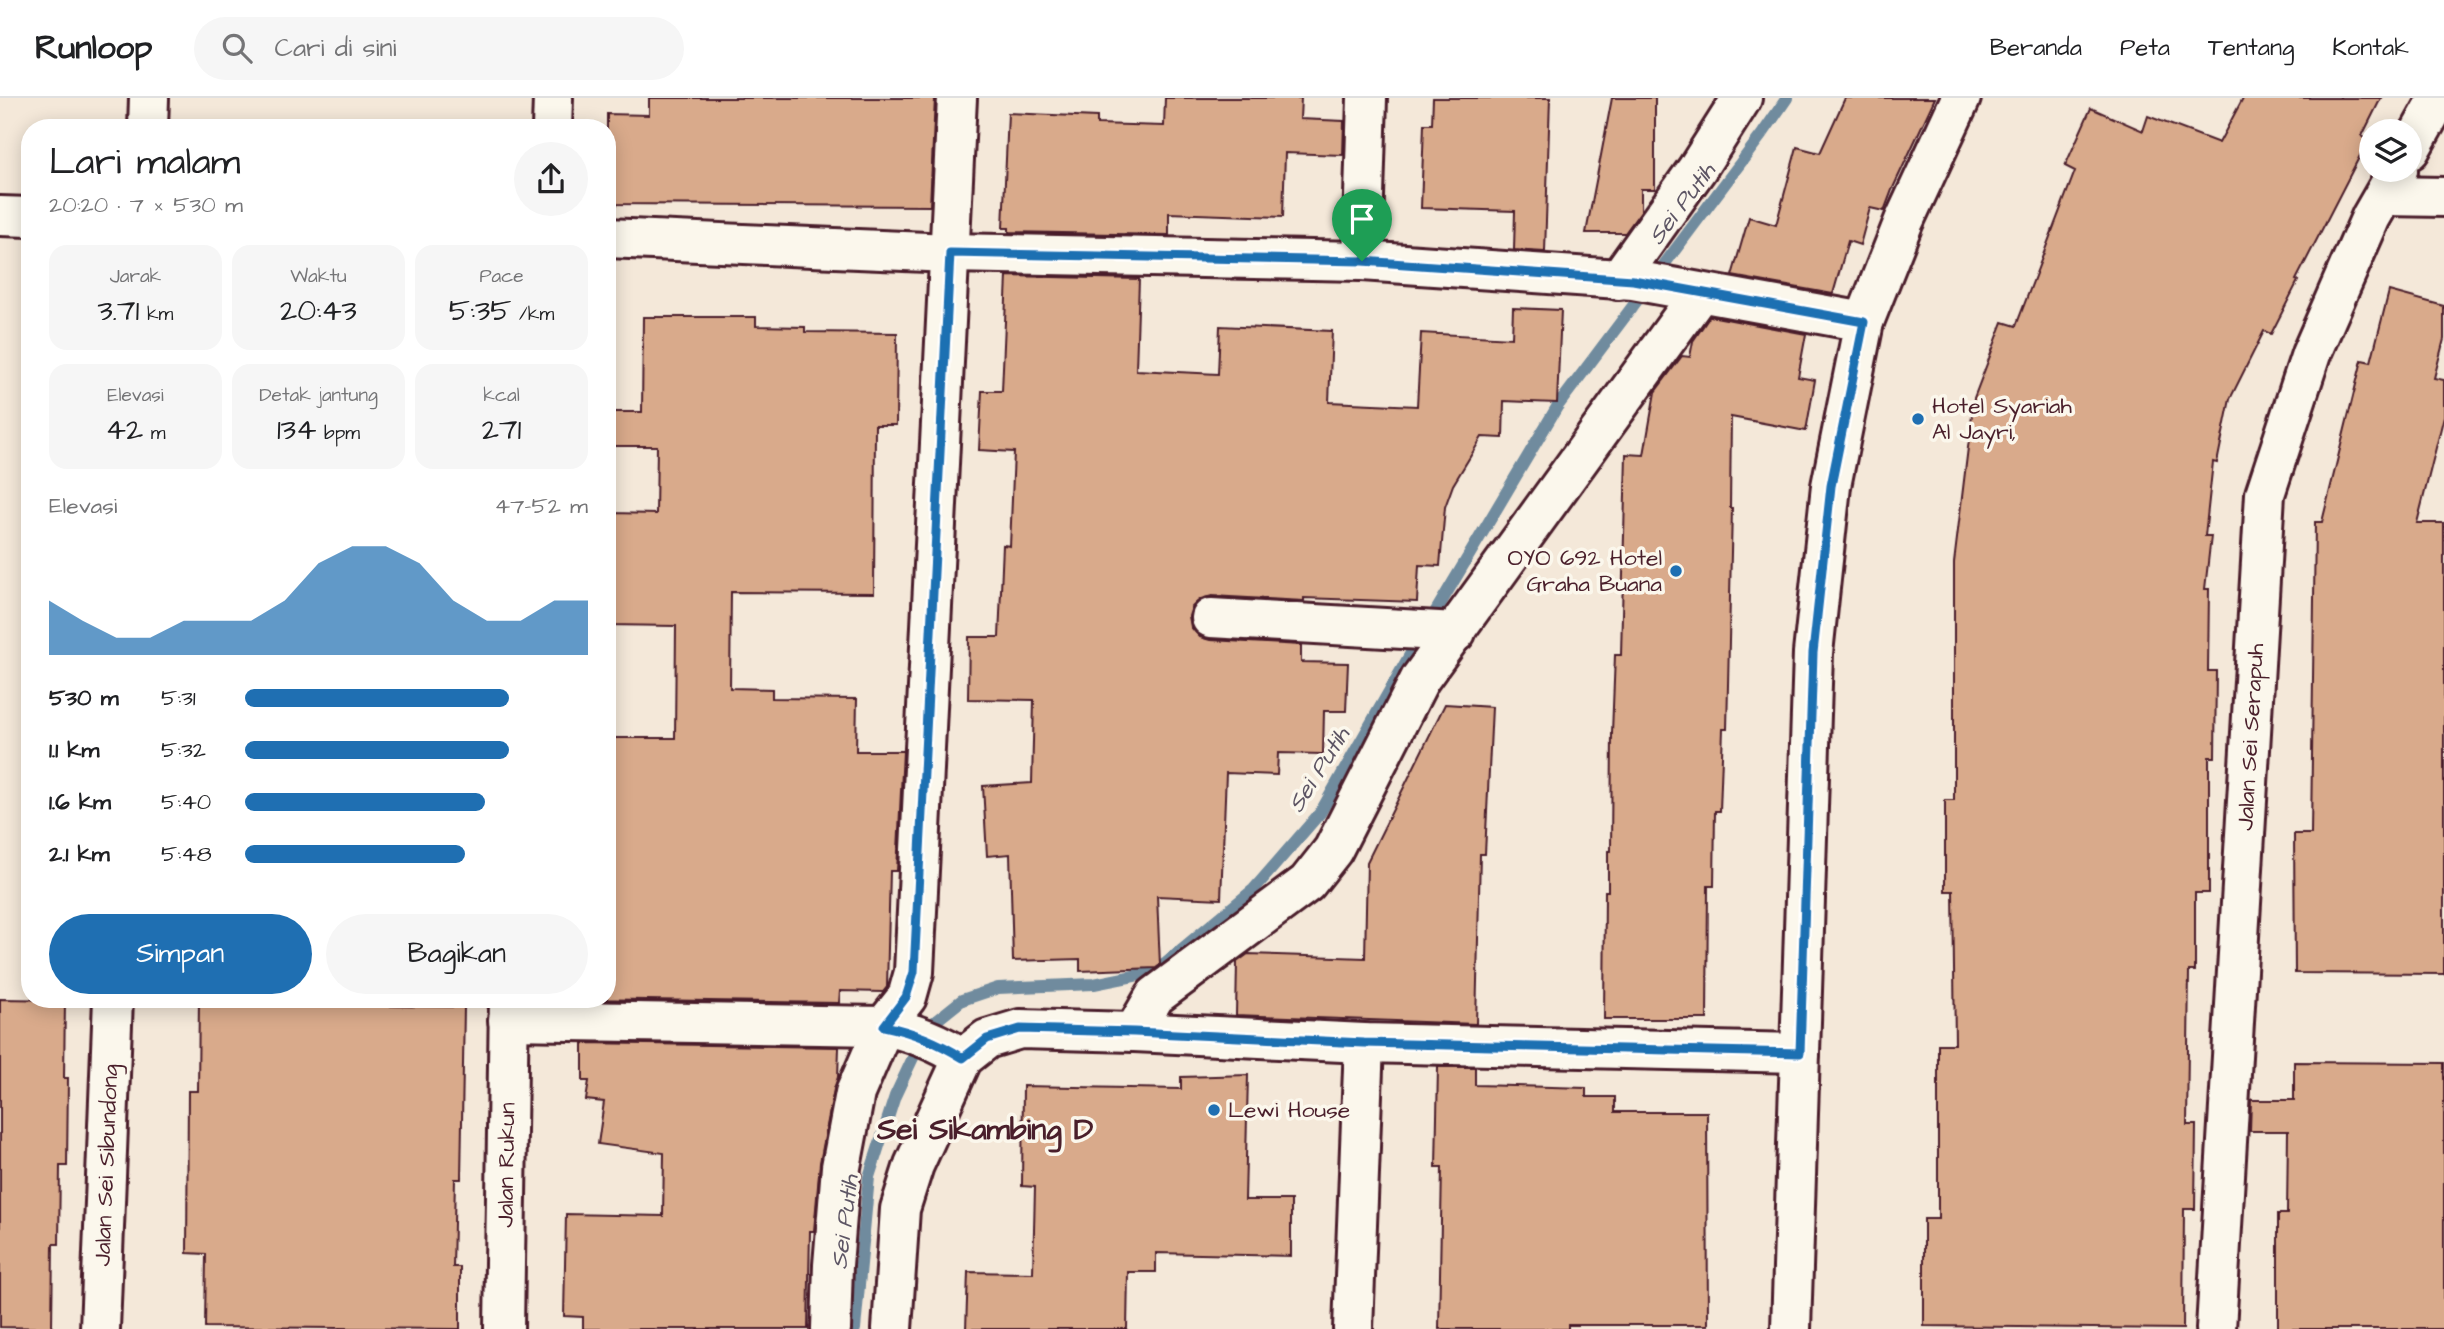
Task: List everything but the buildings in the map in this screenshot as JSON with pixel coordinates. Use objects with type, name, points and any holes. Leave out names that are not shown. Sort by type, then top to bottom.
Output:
[{"type":"street","points":[[148,119],[149,98]]},
{"type":"street","points":[[552,119],[553,98]]},
{"type":"street","points":[[831,1329],[841,1167],[855,1093],[895,1028],[914,972],[957,98]]},
{"type":"street","points":[[1362,261],[1367,98]]},
{"type":"street","points":[[1625,280],[1742,98]]},
{"type":"street","points":[[1791,1329],[1813,653],[1831,486],[1864,322],[1904,221],[1961,98]]},
{"type":"street","points":[[2422,128],[2439,98]]},
{"type":"street","points":[[2391,183],[2444,197]]},
{"type":"street","name":"Jalan Sei Serapuh","points":[[2216,1329],[2265,494],[2311,354],[2371,217],[2391,183]]},
{"type":"street","points":[[0,216],[21,217]]},
{"type":"street","points":[[616,238],[950,253],[1362,261],[1625,280],[1864,322]]},
{"type":"street","points":[[1134,1032],[1155,996],[1307,883],[1333,850],[1420,680],[1437,631],[1690,290]]},
{"type":"street","points":[[1211,618],[1437,631]]},
{"type":"street","name":"Jalan Sei Sibundong","points":[[100,1329],[113,1008]]},
{"type":"street","points":[[509,1010],[895,1028],[953,1052],[1020,1029],[1364,1043],[1800,1053]]},
{"type":"street","name":"Jalan Rukun","points":[[504,1329],[509,1010]]},
{"type":"street","points":[[1353,1329],[1364,1043]]},
{"type":"street","points":[[892,1329],[900,1209],[953,1052]]},
{"type":"waterway","name":"Sei Putih","points":[[855,1329],[869,1177],[895,1096],[927,1028],[962,1000],[998,988],[1094,984],[1154,972],[1254,889],[1320,813],[1557,407],[1787,98]]},
{"type":"place","name":"Hotel Syariah Al Jayri,","points":[[1918,419]]},
{"type":"place","name":"OYO 692 Hotel Graha Buana","points":[[1676,571]]},
{"type":"place","name":"Lewi House","points":[[1214,1110]]},
{"type":"district","name":"Sei Sikambing D","points":[[985,1130]]},
{"type":"route","points":[[950,253],[1362,261],[1633,280],[1864,322],[1831,486],[1813,653],[1800,1053],[1364,1043],[1020,1029],[987,1039],[963,1058],[942,1045],[906,1030],[884,1026],[906,997],[914,972],[950,253]]}]
